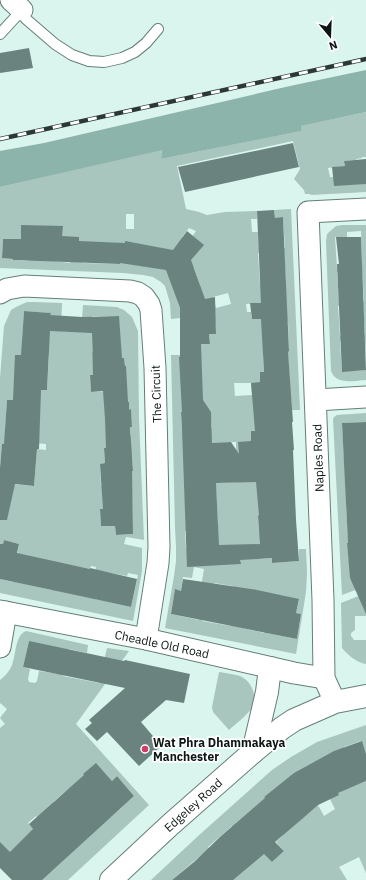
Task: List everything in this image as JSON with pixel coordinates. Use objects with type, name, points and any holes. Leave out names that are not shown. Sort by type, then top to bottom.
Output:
[{"type":"main road","points":[[253,752],[267,692],[270,668]]},
{"type":"main road","name":"Edgeley Road","points":[[111,880],[165,830],[282,728],[294,720],[335,702],[366,696]]},
{"type":"street","name":"Naples Road","points":[[335,702],[324,678],[323,592],[308,212],[366,209]]},
{"type":"street","name":"The Circuit","points":[[0,293],[7,289],[24,286],[130,291],[138,293],[144,297],[149,304],[151,310],[155,368],[159,547],[158,563],[146,640]]},
{"type":"street","points":[[316,400],[366,397]]},
{"type":"street","points":[[0,647],[3,611]]},
{"type":"street","name":"Cheadle Old Road","points":[[3,611],[146,640],[270,668],[324,678]]},
{"type":"lane","points":[[0,34],[16,5],[26,19],[54,44],[72,55],[89,61],[104,62],[122,58],[135,52],[146,43],[158,29]]},
{"type":"shaded area","points":[[366,112],[366,157],[344,161],[345,166],[328,168],[330,177],[366,184],[366,192],[305,194],[304,190],[294,179],[300,169],[293,141],[177,166],[186,209],[207,215],[225,212],[257,211],[257,219],[251,219],[252,232],[258,232],[259,249],[285,248],[283,218],[275,218],[274,210],[291,209],[300,410],[292,410],[291,397],[266,430],[251,431],[251,437],[270,515],[258,516],[259,531],[270,543],[258,544],[261,559],[272,558],[272,563],[299,561],[299,549],[306,549],[306,592],[296,654],[165,628],[176,561],[171,355],[189,355],[201,344],[210,344],[209,334],[216,334],[216,324],[180,318],[171,319],[170,303],[165,286],[153,277],[123,273],[0,268],[0,187],[162,149],[161,159],[300,131],[300,126]],"holes":[[[126,214],[134,214],[134,229],[126,229]],[[21,225],[28,261],[2,258],[3,239],[21,239]],[[55,226],[60,226],[62,228],[62,236],[70,263],[53,261],[52,229]],[[189,228],[196,231],[189,241],[182,237]],[[83,242],[120,243],[120,264],[82,263]],[[284,251],[286,282],[260,284],[258,253]],[[194,268],[200,285],[194,287],[181,311],[169,276]],[[228,293],[231,304],[216,308],[213,297]],[[261,303],[287,317],[252,319],[251,312],[247,312],[246,304]],[[288,321],[289,351],[264,353]],[[288,355],[290,386],[264,376],[260,376],[260,372],[264,372],[263,356]],[[234,383],[251,383],[252,395],[235,396]],[[181,412],[211,420],[212,428],[182,429]],[[236,442],[236,452],[215,443]],[[218,475],[237,482],[219,483]],[[216,487],[218,525],[184,488]],[[212,530],[212,546],[228,545],[186,548],[185,531]],[[194,567],[204,569],[200,593],[204,594],[199,620],[171,614],[175,590],[181,591],[183,577],[192,578]],[[214,583],[233,586],[231,600],[236,601],[231,626],[202,621],[207,595],[212,595]],[[280,595],[299,600],[296,613],[301,614],[297,639],[267,633],[272,608]],[[269,608],[264,633],[235,626]]]},
{"type":"shaded area","points":[[366,225],[366,355],[365,339],[340,341],[342,371],[366,370],[366,380],[341,380],[333,375],[331,371],[326,242],[327,234],[336,226]],"holes":[[[361,231],[362,267],[337,268],[335,237],[347,237],[347,232]],[[362,270],[364,301],[339,302],[337,272]],[[363,304],[365,335],[340,336],[338,306]]]},
{"type":"shaded area","points":[[27,302],[62,303],[61,331],[81,332],[83,305],[117,307],[124,310],[132,317],[138,331],[139,418],[144,540],[126,537],[124,544],[142,548],[142,571],[133,621],[0,593],[0,579],[13,582],[19,544],[4,540],[3,544],[0,544],[0,483],[34,486],[37,449],[46,450],[46,444],[19,442],[18,445],[2,444],[0,468],[0,378],[4,326],[11,310]],"holes":[[[24,311],[50,313],[50,330],[22,344]],[[92,316],[119,316],[106,351],[92,352]],[[15,355],[49,355],[47,390],[39,390]],[[111,358],[124,358],[125,366],[117,391],[91,392],[90,375],[99,375]],[[7,400],[24,401],[5,432]],[[129,402],[132,427],[130,427],[131,435],[107,436]],[[130,447],[132,455],[132,479],[115,484],[101,485],[100,464],[105,463],[104,448]],[[132,492],[133,534],[116,535],[115,526],[101,526],[100,509],[107,509]],[[58,562],[52,590],[16,582]],[[61,563],[90,569],[91,566],[96,567],[91,598]],[[101,571],[127,576],[128,573],[138,575],[131,607],[95,599]]]},
{"type":"shaded area","points":[[366,413],[366,422],[342,423],[344,459],[366,502],[346,503],[348,540],[366,542],[347,543],[351,580],[366,586],[342,595],[333,419],[337,415]]},
{"type":"shaded area","points":[[366,593],[366,616],[355,616],[355,630],[351,633],[351,636],[354,640],[366,640],[366,664],[353,658],[342,648],[341,603]]},
{"type":"shaded area","points":[[26,631],[88,645],[87,653],[69,649],[63,676],[99,683],[107,648],[129,651],[76,724],[149,805],[68,880],[42,880],[10,853],[0,851],[0,728],[5,724],[0,718],[7,709],[0,703],[0,680],[7,674],[11,667],[16,646],[22,633]],"holes":[[[29,641],[59,674],[39,671],[37,681],[35,683],[29,682],[28,679],[30,669],[23,667]],[[93,766],[101,769],[112,781],[117,776],[134,796],[111,817],[89,779],[84,774]],[[66,791],[59,808],[53,802]],[[36,816],[53,835],[33,829],[28,823]]]},
{"type":"shaded area","points":[[219,672],[238,675],[244,678],[251,685],[254,694],[254,704],[252,708],[229,730],[213,712],[212,707]]},
{"type":"shaded area","points":[[366,725],[366,754],[361,741],[344,747],[349,788],[366,781],[366,873],[359,857],[339,867],[347,880],[226,880],[206,851],[172,880],[151,880],[272,770],[317,742]],"holes":[[[324,757],[330,799],[335,809],[324,816],[318,805],[320,804],[295,773]],[[276,788],[281,818],[264,797]],[[261,802],[283,835],[276,842],[284,851],[272,862],[236,823]],[[232,826],[251,845],[227,867],[208,847]]]},
{"type":"green space","points":[[366,70],[366,112],[301,126],[301,131],[161,159],[162,150],[0,187],[0,151],[44,143]]},
{"type":"building","points":[[29,48],[33,68],[0,73],[0,53]]},
{"type":"building","points":[[293,143],[299,167],[185,192],[178,167]]},
{"type":"building","points":[[366,159],[366,184],[334,186],[332,167],[345,166],[344,161]]},
{"type":"building","points":[[274,210],[275,218],[283,217],[288,352],[293,422],[296,520],[299,561],[272,563],[272,558],[240,560],[241,564],[187,567],[179,357],[180,308],[166,270],[120,263],[13,260],[2,258],[3,239],[21,239],[21,225],[63,226],[62,236],[79,237],[79,241],[125,243],[125,241],[173,250],[187,231],[204,245],[191,260],[205,299],[215,297],[216,334],[209,334],[210,344],[201,344],[203,400],[211,412],[212,443],[231,442],[239,454],[238,442],[251,441],[251,431],[255,431],[251,383],[260,382],[260,372],[264,372],[261,319],[252,319],[250,303],[261,303],[257,211]],"holes":[[[256,482],[260,544],[219,545],[216,483]]]},
{"type":"building","points":[[336,237],[361,237],[366,370],[342,372],[337,264],[339,264]]},
{"type":"building","points":[[24,311],[51,313],[50,315],[82,317],[119,316],[122,358],[124,358],[126,366],[129,410],[131,409],[132,427],[130,427],[133,471],[133,534],[116,535],[115,526],[101,526],[100,509],[103,509],[100,464],[105,463],[105,419],[103,391],[91,392],[90,375],[93,375],[92,333],[50,331],[47,390],[41,390],[39,449],[37,449],[34,486],[15,484],[7,520],[0,520],[0,468],[2,444],[4,444],[7,400],[13,400],[15,355],[21,355]]},
{"type":"building","points":[[366,422],[366,614],[350,578],[342,423]]},
{"type":"building","points":[[4,540],[19,544],[17,553],[137,579],[131,607],[0,579],[0,544],[3,544]]},
{"type":"building","points":[[183,579],[257,590],[299,599],[296,613],[301,614],[297,639],[171,614],[175,589],[181,591]]},
{"type":"building","points":[[29,641],[190,674],[184,703],[166,700],[141,722],[158,742],[155,744],[159,748],[139,766],[107,732],[97,741],[85,729],[92,723],[89,720],[125,688],[23,667]]},
{"type":"building","points":[[362,741],[366,754],[366,781],[338,793],[339,795],[318,805],[275,842],[284,851],[272,862],[264,854],[233,880],[172,880],[265,798],[264,797],[294,773],[334,751]]},
{"type":"building","points":[[96,763],[112,781],[117,776],[134,796],[42,880],[12,880],[0,868],[0,842],[10,852],[33,829],[29,824]]},
{"type":"railway","points":[[0,139],[366,59]]},
{"type":"place","name":"Wat Phra Dhammakaya Manchester","points":[[145,749]]}]
